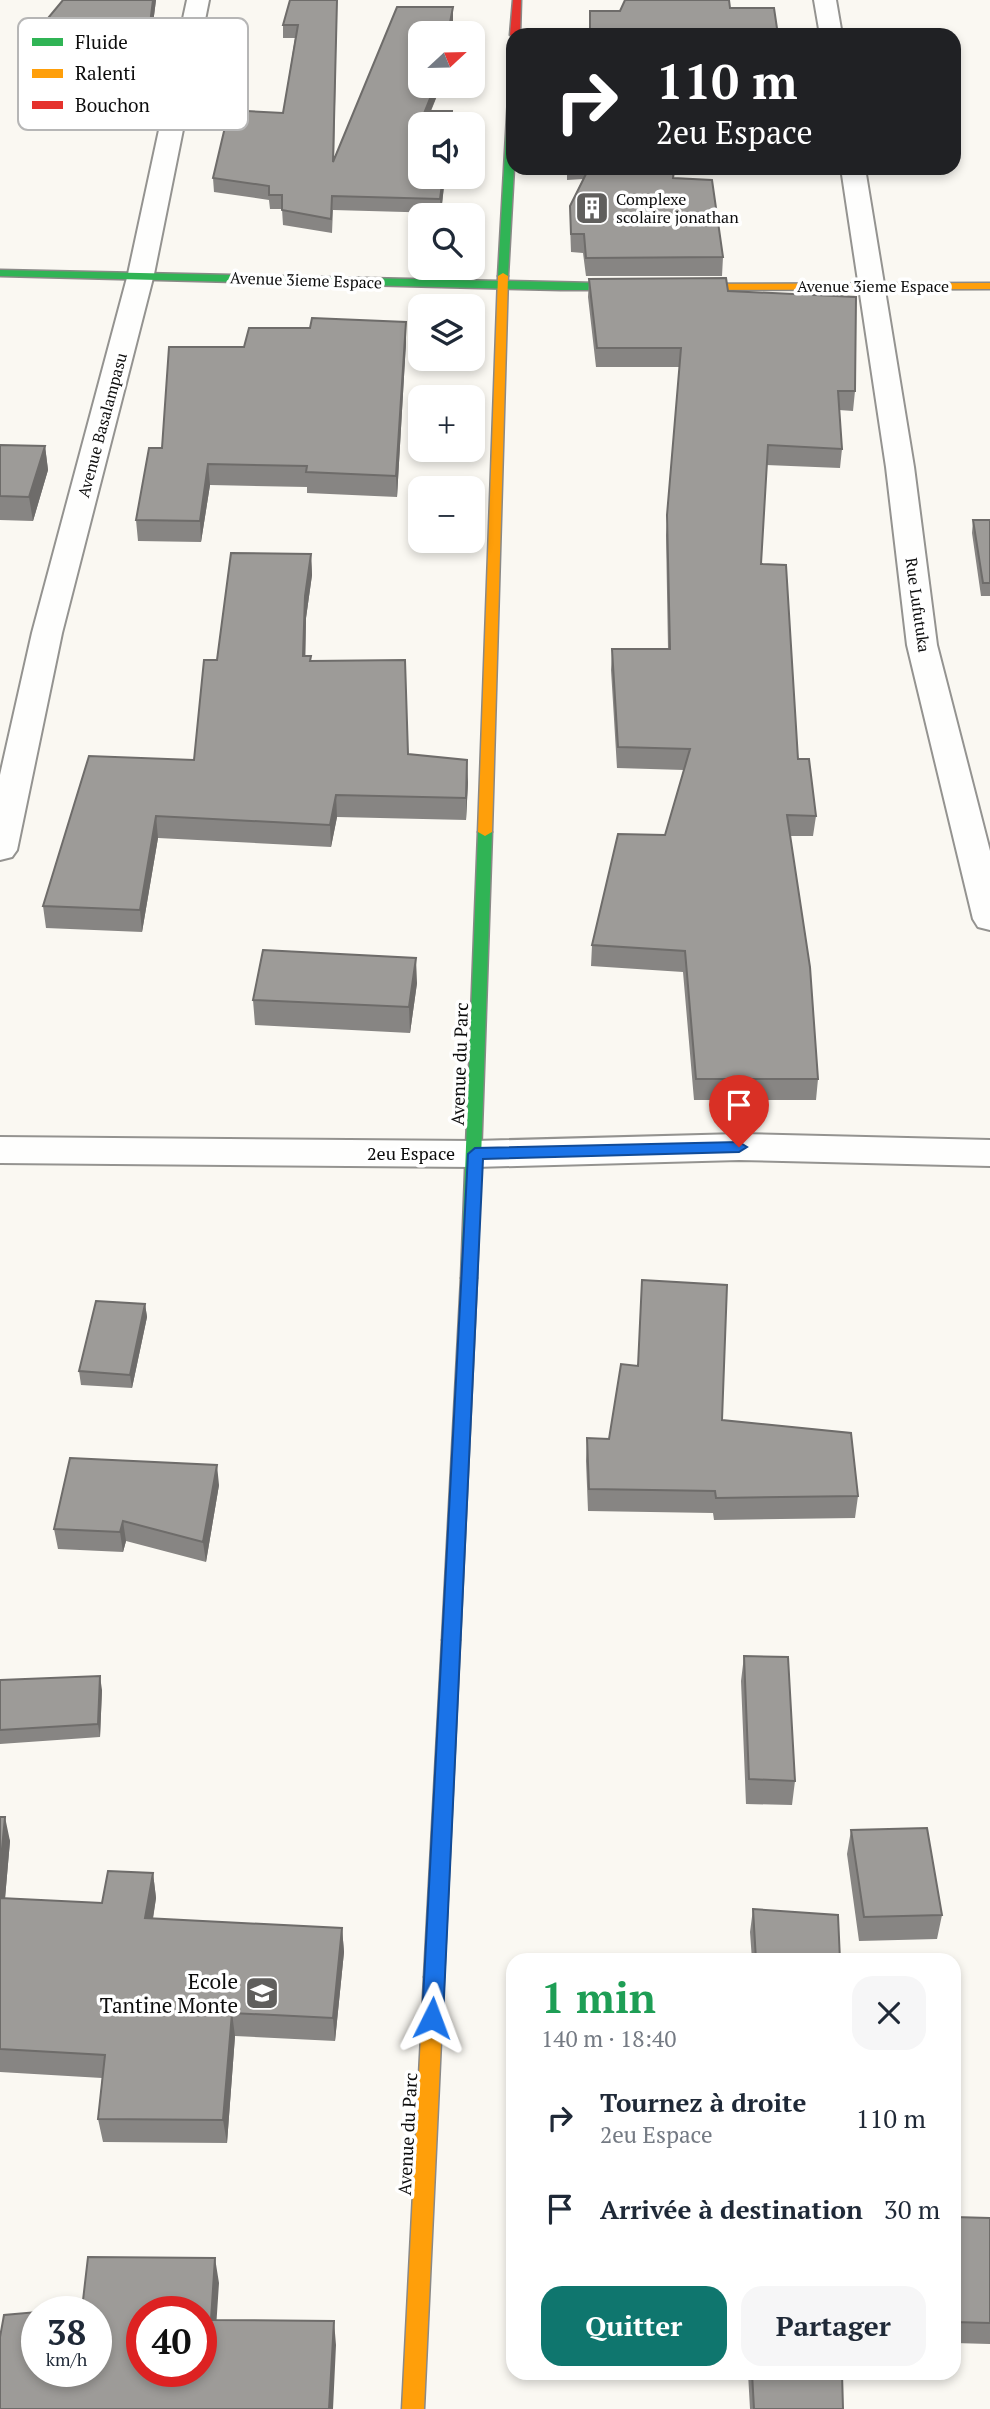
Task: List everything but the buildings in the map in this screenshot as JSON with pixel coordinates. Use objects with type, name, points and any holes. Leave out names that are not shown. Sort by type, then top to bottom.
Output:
[{"type":"street","name":"Avenue Basalampasu","points":[[194,18],[198,0]]},
{"type":"street","points":[[515,28],[517,0]]},
{"type":"street","points":[[825,0],[830,28]]},
{"type":"street","name":"Avenue Basalampasu","points":[[0,850],[47,633],[141,274],[171,130]]},
{"type":"street","name":"Avenue du Parc","points":[[413,2409],[475,1154],[502,287],[509,175]]},
{"type":"street","name":"Rue Lufutuka","points":[[854,175],[901,467],[922,645],[990,919]]},
{"type":"street","name":"Avenue 3ieme Espace","points":[[0,273],[141,274],[502,287],[990,286]]},
{"type":"street","name":"2eu Espace","points":[[0,1150],[475,1154],[739,1147],[990,1153]]},
{"type":"traffic: fast","points":[[503,276],[509,175]]},
{"type":"traffic: fast","points":[[0,273],[641,287]]},
{"type":"traffic: fast","points":[[469,1278],[485,832]]},
{"type":"traffic: fast","points":[[434,1977],[451,1640]]},
{"type":"traffic: slow","points":[[485,832],[503,276]]},
{"type":"traffic: slow","points":[[641,287],[990,286]]},
{"type":"traffic: slow","points":[[451,1640],[469,1278]]},
{"type":"traffic: slow","points":[[413,2409],[434,1977]]},
{"type":"traffic: jam","points":[[515,28],[517,0]]},
{"type":"place","name":"Complexe scolaire jonathan","points":[[592,208]]},
{"type":"place","name":"Ecole Tantine Monte","points":[[262,1993]]},
{"type":"route","points":[[432,2018],[475,1154],[739,1147]]}]
